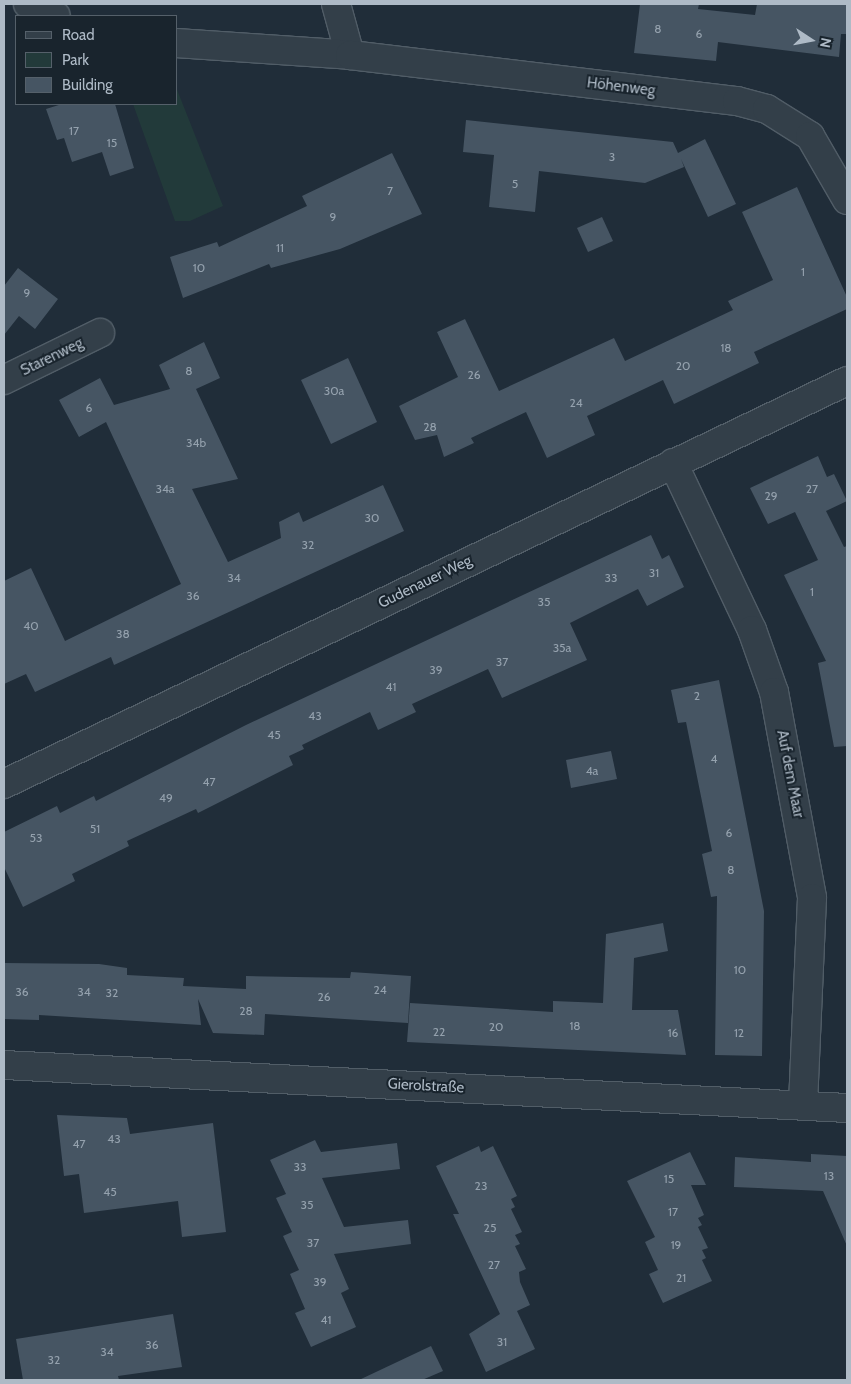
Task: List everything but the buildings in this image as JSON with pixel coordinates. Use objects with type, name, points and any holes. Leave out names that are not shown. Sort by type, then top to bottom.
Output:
[{"type":"street","points":[[28,4],[54,15]]},
{"type":"street","points":[[336,4],[350,55]]},
{"type":"street","name":"Höhenweg","points":[[178,43],[350,55],[737,101],[767,109],[810,136],[847,200]]},
{"type":"street","name":"Starenweg","points":[[4,380],[100,333]]},
{"type":"street","name":"Gudenauer Weg","points":[[4,784],[847,381]]},
{"type":"street","name":"Auf dem Maar","points":[[673,463],[752,630],[776,701],[812,898],[803,1106]]},
{"type":"street","name":"Gierolstraße","points":[[4,1065],[847,1108]]},
{"type":"green space","points":[[178,92],[223,206],[190,221],[175,221],[133,105],[178,105]]}]
